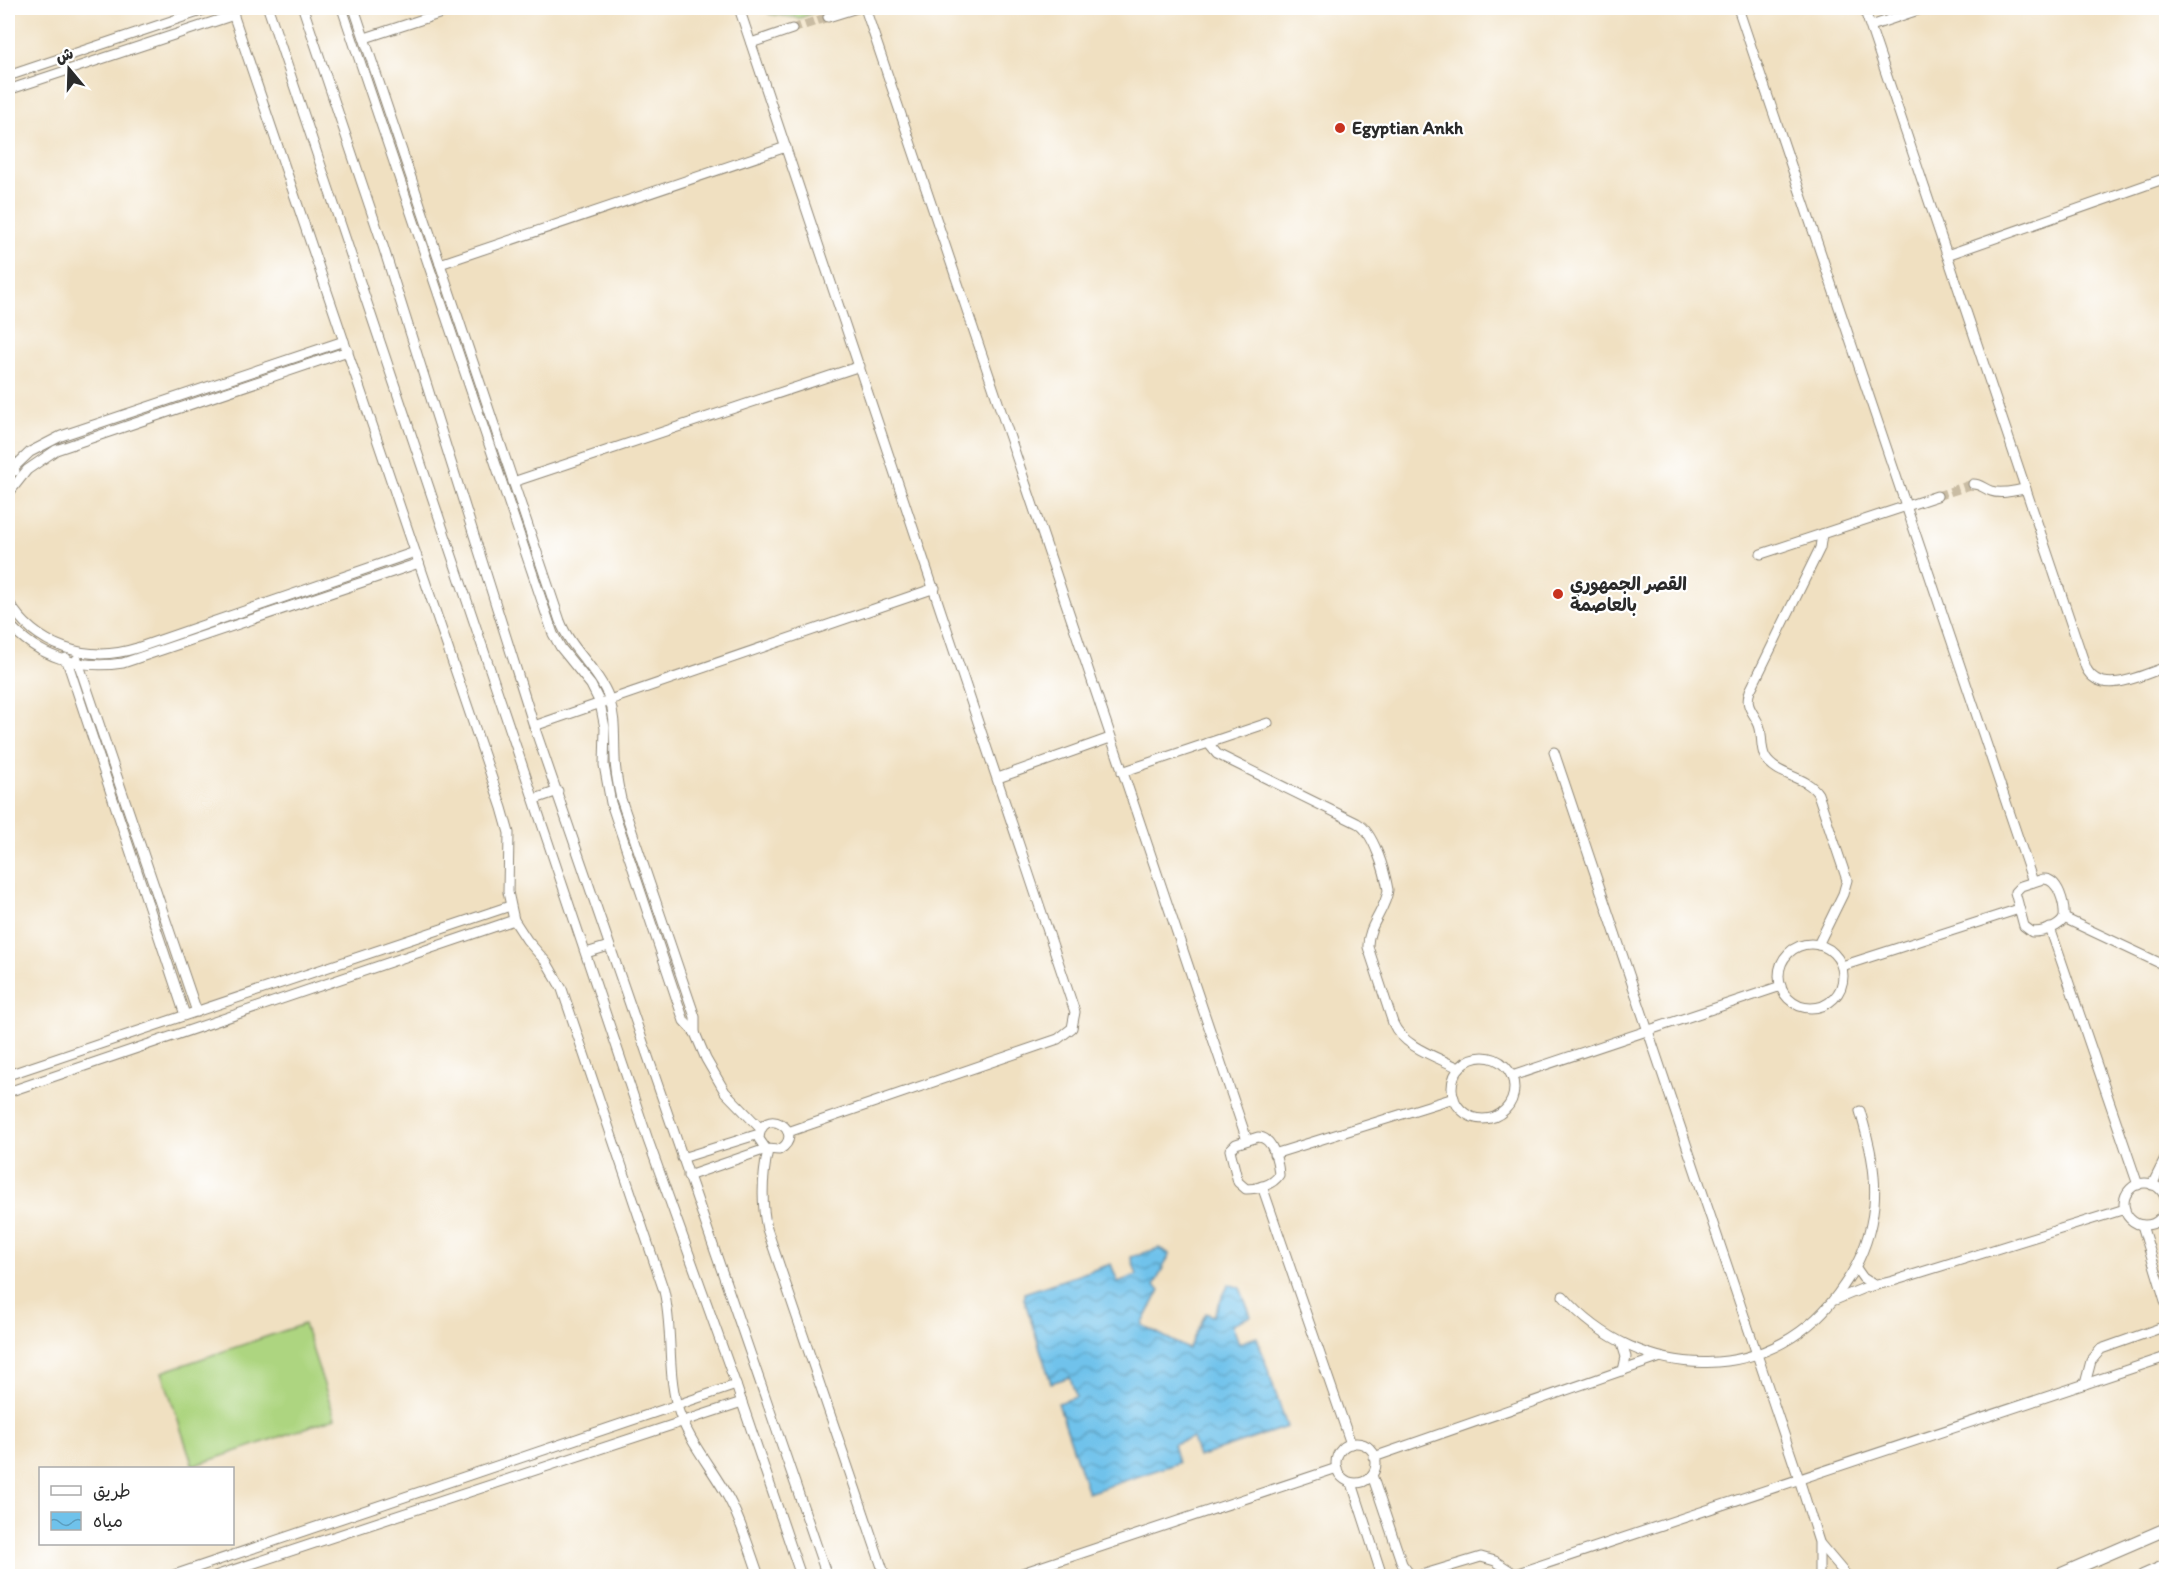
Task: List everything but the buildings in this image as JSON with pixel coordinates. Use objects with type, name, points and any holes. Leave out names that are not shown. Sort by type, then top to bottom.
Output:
[{"type":"main road","points":[[2057,1576],[2166,1528]]},
{"type":"main road","points":[[2143,1576],[2166,1566]]},
{"type":"street","points":[[8,75],[210,8]]},
{"type":"street","points":[[268,8],[648,1140],[736,1384],[801,1576]]},
{"type":"street","points":[[303,8],[384,246],[534,726],[827,1576]]},
{"type":"street","points":[[342,8],[554,634],[561,648],[605,701]]},
{"type":"street","points":[[354,8],[562,627],[600,681],[605,701],[615,722],[615,767],[621,799],[695,1017],[695,1033],[725,1092],[760,1132]]},
{"type":"street","points":[[364,38],[457,8]]},
{"type":"street","points":[[739,8],[935,588],[1074,1006],[1075,1017],[1072,1028],[1058,1039],[788,1132]]},
{"type":"street","points":[[828,17],[857,8]]},
{"type":"street","points":[[865,8],[1247,1140]]},
{"type":"street","points":[[1738,8],[2033,882]]},
{"type":"street","points":[[1864,8],[2086,668],[2099,682],[2109,684],[2166,667]]},
{"type":"street","points":[[1870,26],[1924,8]]},
{"type":"street","points":[[8,90],[233,11],[506,820],[510,843],[510,906],[514,920],[527,940],[547,963],[561,989],[664,1291],[669,1316],[677,1406],[683,1421],[728,1497],[759,1576]]},
{"type":"street","points":[[751,43],[792,29]]},
{"type":"street","points":[[440,264],[786,147]]},
{"type":"street","points":[[1947,255],[2166,178]]},
{"type":"street","points":[[10,470],[30,452],[61,435],[344,341]]},
{"type":"street","points":[[9,488],[36,462],[67,446],[348,351]]},
{"type":"street","points":[[513,482],[860,366]]},
{"type":"street","points":[[8,452],[10,470],[19,478]]},
{"type":"street","points":[[1973,484],[1980,484],[1996,492],[2026,489]]},
{"type":"street","points":[[1761,554],[1937,496]]},
{"type":"street","points":[[1818,945],[1845,889],[1847,880],[1845,870],[1818,794],[1811,785],[1776,768],[1766,758],[1762,750],[1760,727],[1750,711],[1748,699],[1820,548],[1822,534]]},
{"type":"street","points":[[8,601],[34,632],[53,644],[78,652],[105,654],[125,652],[415,552]]},
{"type":"street","points":[[8,623],[36,648],[66,661],[78,664],[110,665],[136,660],[419,563]]},
{"type":"street","points":[[534,726],[935,588]]},
{"type":"street","points":[[67,650],[66,661],[185,1015]]},
{"type":"street","points":[[78,652],[78,664],[197,1012]]},
{"type":"street","points":[[1122,772],[1268,723]]},
{"type":"street","points":[[998,778],[1110,738]]},
{"type":"street","points":[[1208,743],[1217,754],[1357,823],[1366,830],[1372,840],[1388,890],[1387,898],[1368,938],[1368,947],[1393,1023],[1398,1033],[1406,1040],[1459,1068]]},
{"type":"street","points":[[1554,752],[1799,1479],[1819,1542],[1819,1576]]},
{"type":"street","points":[[535,799],[558,791]]},
{"type":"street","points":[[2046,878],[2054,882],[2064,911],[2061,924],[2035,933],[2028,931],[2024,926],[2015,895],[2017,889],[2033,882],[2046,878]]},
{"type":"street","points":[[8,1075],[510,906]]},
{"type":"street","points":[[1842,966],[2019,909]]},
{"type":"street","points":[[2064,918],[2166,966]]},
{"type":"street","points":[[8,1092],[514,920]]},
{"type":"street","points":[[2050,928],[2138,1185]]},
{"type":"street","points":[[1806,944],[1818,945],[1835,954],[1842,966],[1843,978],[1840,989],[1833,999],[1822,1006],[1810,1008],[1797,1005],[1787,998],[1781,987],[1780,968],[1789,952],[1806,944]]},
{"type":"street","points":[[586,953],[609,946]]},
{"type":"street","points":[[1512,1076],[1781,987]]},
{"type":"street","points":[[1488,1057],[1505,1065],[1512,1076],[1514,1095],[1508,1107],[1497,1115],[1484,1119],[1472,1117],[1460,1109],[1454,1098],[1453,1079],[1459,1068],[1475,1058],[1488,1057]]},
{"type":"street","points":[[1274,1154],[1454,1098]]},
{"type":"street","points":[[1563,1296],[1586,1320],[1622,1344],[1660,1358],[1702,1362],[1731,1360],[1756,1354],[1795,1336],[1835,1299],[1856,1268],[1872,1223],[1875,1190],[1873,1157],[1860,1111]]},
{"type":"street","points":[[688,1176],[767,1150],[775,1151],[783,1148],[788,1141],[788,1132],[782,1124],[773,1122],[764,1125],[760,1132],[760,1143],[767,1150]]},
{"type":"street","points":[[682,1158],[760,1132]]},
{"type":"street","points":[[1266,1138],[1274,1154],[1279,1175],[1272,1182],[1249,1189],[1240,1185],[1230,1156],[1233,1146],[1247,1140],[1266,1138]]},
{"type":"street","points":[[767,1150],[762,1190],[767,1229],[885,1576]]},
{"type":"street","points":[[2152,1185],[2166,1157]]},
{"type":"street","points":[[2138,1185],[2152,1185],[2166,1198],[2166,1207],[2160,1219],[2151,1224],[2142,1225],[2133,1221],[2125,1209],[2127,1194],[2138,1185]]},
{"type":"street","points":[[1262,1186],[1351,1444]]},
{"type":"street","points":[[1835,1299],[1874,1285],[2125,1209]]},
{"type":"street","points":[[2160,1219],[2166,1241]]},
{"type":"street","points":[[2142,1225],[2166,1297]]},
{"type":"street","points":[[1856,1268],[1863,1278],[1874,1285]]},
{"type":"street","points":[[2085,1384],[2091,1361],[2101,1348],[2166,1326]]},
{"type":"street","points":[[1622,1344],[1626,1357],[1623,1371]]},
{"type":"street","points":[[1418,1576],[1481,1557],[1495,1561],[1512,1575],[2166,1357]]},
{"type":"street","points":[[1374,1456],[1660,1358]]},
{"type":"street","points":[[171,1576],[677,1406],[736,1384]]},
{"type":"street","points":[[215,1576],[742,1402]]},
{"type":"street","points":[[1351,1444],[1365,1446],[1374,1456],[1375,1466],[1372,1475],[1363,1482],[1352,1483],[1342,1478],[1337,1468],[1339,1453],[1351,1444]]},
{"type":"street","points":[[1013,1576],[1337,1468]]},
{"type":"street","points":[[1372,1475],[1396,1549],[1402,1564],[1411,1576]]},
{"type":"street","points":[[1352,1483],[1382,1551],[1382,1576]]},
{"type":"street","points":[[1357,1497],[1377,1491]]},
{"type":"street","points":[[1819,1542],[1846,1576]]},
{"type":"street","points":[[1382,1551],[1396,1549]]},
{"type":"green space","points":[[767,8],[825,8],[800,18],[769,14]]},
{"type":"green space","points":[[304,1324],[335,1418],[193,1466],[162,1372]]},
{"type":"water","points":[[1159,1248],[1170,1254],[1154,1286],[1160,1290],[1142,1325],[1188,1349],[1206,1313],[1213,1316],[1229,1284],[1240,1288],[1251,1316],[1232,1324],[1239,1343],[1257,1337],[1287,1427],[1198,1457],[1192,1438],[1173,1444],[1178,1463],[1088,1493],[1058,1403],[1076,1397],[1070,1377],[1051,1383],[1024,1293],[1111,1264],[1118,1282],[1137,1275],[1131,1257]]},
{"type":"tunnel","points":[[792,29],[828,17]]},
{"type":"tunnel","points":[[1937,496],[1973,484]]},
{"type":"place","name":"Egyptian Ankh","points":[[1340,128]]},
{"type":"place","name":"القصر الجمهوري بالعاصمة","points":[[1558,594]]}]
